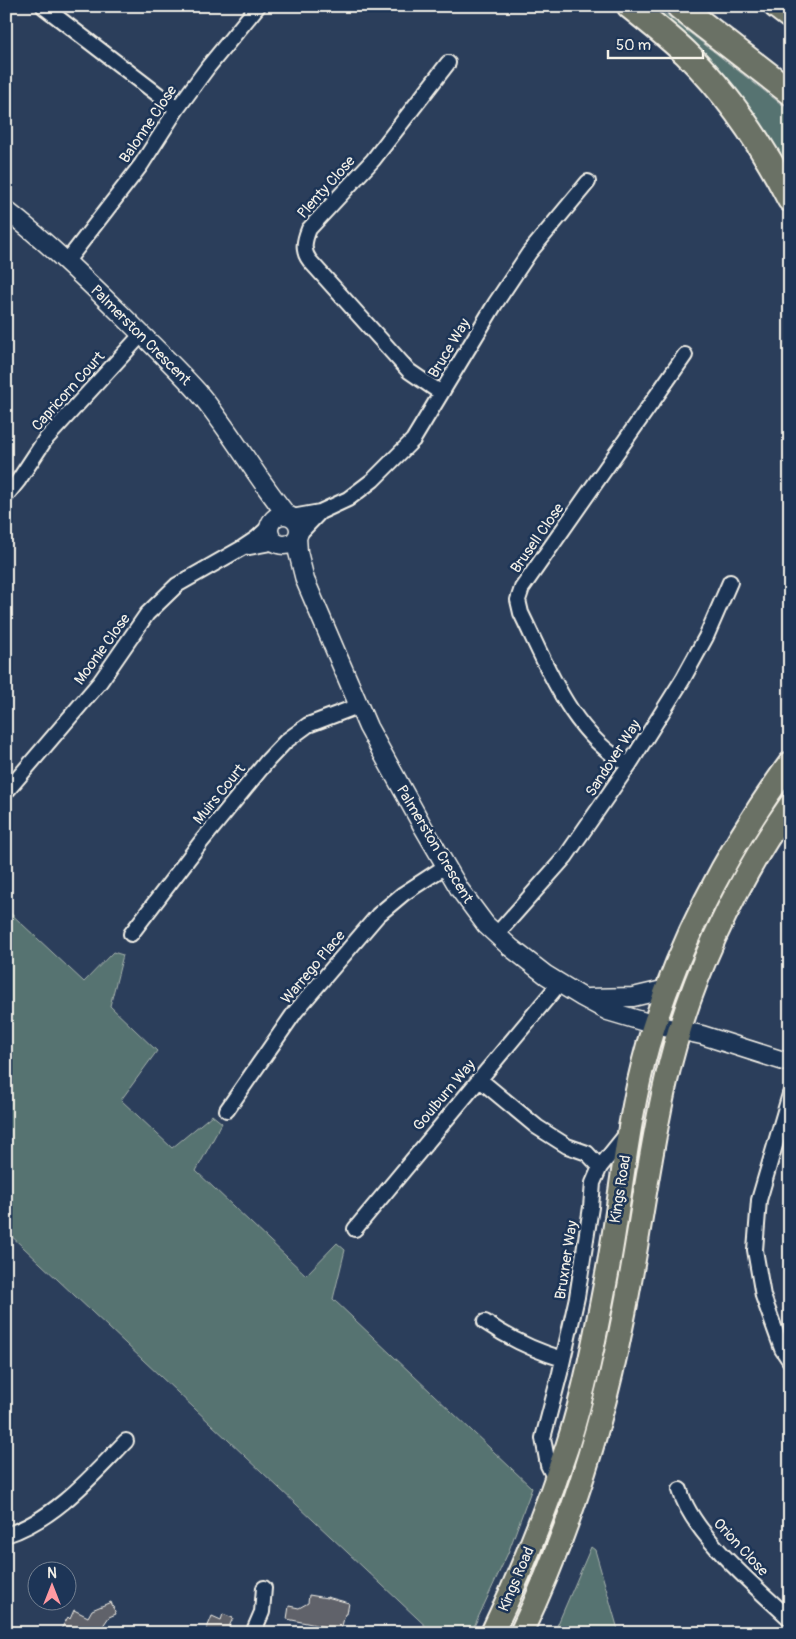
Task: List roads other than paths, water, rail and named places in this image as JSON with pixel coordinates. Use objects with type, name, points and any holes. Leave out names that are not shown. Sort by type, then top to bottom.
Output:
[{"type":"highway","points":[[630,6],[686,53],[722,94],[768,158],[790,199]]},
{"type":"highway","points":[[679,6],[790,92]]},
{"type":"highway","points":[[777,6],[790,16]]},
{"type":"main road","name":"Kings Road","points":[[492,1633],[520,1572],[555,1479],[576,1414],[598,1322],[630,1130],[654,1025],[691,932],[724,866],[755,814],[790,763]]},
{"type":"main road","name":"Kings Road","points":[[521,1633],[548,1571],[578,1489],[592,1448],[612,1374],[657,1123],[666,1079],[680,1030],[701,972],[725,916],[750,869],[790,805]]},
{"type":"main road","points":[[555,1479],[578,1489]]},
{"type":"street","name":"Balonne Close","points":[[67,261],[141,165],[177,109],[208,66],[258,6]]},
{"type":"street","points":[[44,7],[177,109]]},
{"type":"street","name":"Plenty Close","points":[[441,393],[409,371],[310,261],[306,256],[304,243],[309,229],[373,160],[448,63]]},
{"type":"street","name":"Bruce Way","points":[[288,540],[320,512],[348,499],[373,480],[413,440],[495,304],[529,253],[588,182]]},
{"type":"street","name":"Palmerston Crescent","points":[[6,210],[67,261],[198,393],[232,438],[257,476],[289,516]]},
{"type":"street","name":"Capricorn Court","points":[[6,496],[45,440],[141,335]]},
{"type":"street","name":"Brusell Close","points":[[629,765],[606,751],[590,736],[565,701],[521,613],[518,600],[522,588],[685,355]]},
{"type":"street","name":"Palmerston Crescent","points":[[257,476],[269,511],[269,524]]},
{"type":"street","name":"Bruce Way","points":[[289,516],[320,512]]},
{"type":"street","points":[[278,516],[289,516],[298,525],[288,540],[270,537],[269,524],[278,516]]},
{"type":"street","name":"Moonie Close","points":[[6,792],[100,682],[147,614],[177,585],[242,548],[257,538],[269,524]]},
{"type":"street","name":"Palmerston Crescent","points":[[288,540],[289,554],[305,580],[358,706],[379,749],[468,901],[496,935],[559,984],[608,1011],[654,1025],[702,1035],[790,1064]]},
{"type":"street","name":"Moonie Close","points":[[242,548],[288,540]]},
{"type":"street","name":"Sandover Way","points":[[496,935],[566,856],[629,765],[683,679],[706,637],[730,582]]},
{"type":"street","name":"Muirs Court","points":[[131,934],[201,842],[286,740],[308,725],[358,706]]},
{"type":"street","name":"Warrego Place","points":[[227,1110],[295,1012],[378,915],[403,894],[446,866]]},
{"type":"street","name":"Goulburn Way","points":[[354,1229],[559,984]]},
{"type":"street","points":[[582,998],[633,997],[667,989]]},
{"type":"street","points":[[479,1079],[537,1127],[567,1146],[587,1153],[600,1167]]},
{"type":"street","points":[[790,1094],[759,1200],[755,1250],[763,1296],[782,1349],[790,1361]]},
{"type":"street","name":"Bruxner Way","points":[[555,1479],[548,1465],[543,1438],[577,1296],[593,1183],[600,1167],[630,1130]]},
{"type":"street","points":[[485,1322],[540,1352],[563,1359]]},
{"type":"street","points":[[6,1535],[30,1525],[82,1487],[126,1441]]},
{"type":"street","name":"Orion Close","points":[[680,1490],[683,1503],[690,1515],[721,1552],[790,1619]]},
{"type":"street","points":[[253,1633],[262,1612],[264,1588]]}]
